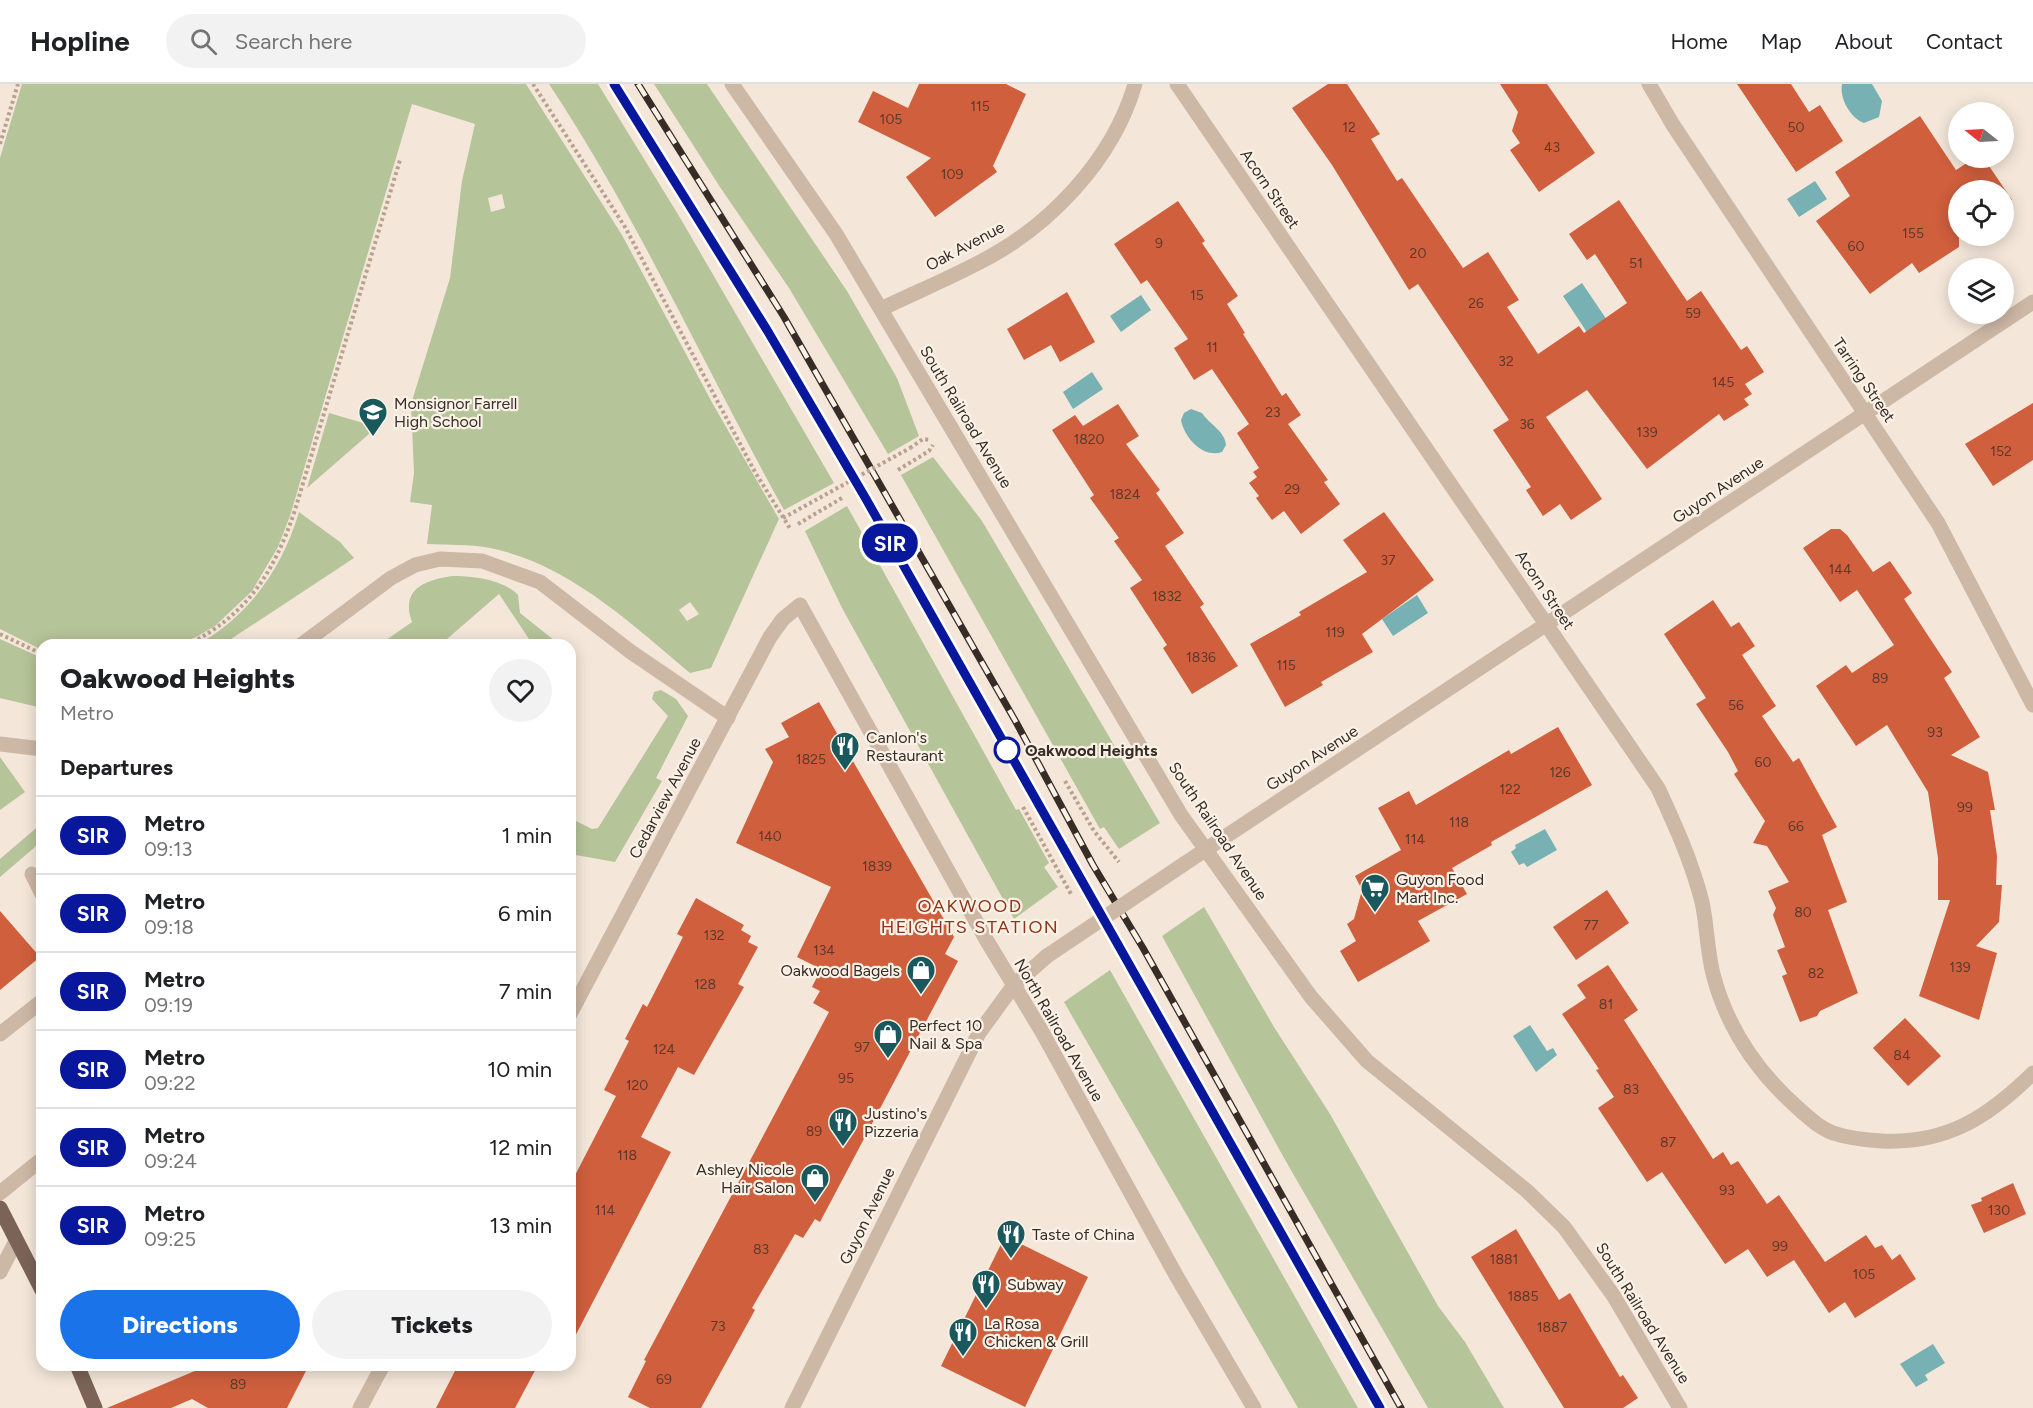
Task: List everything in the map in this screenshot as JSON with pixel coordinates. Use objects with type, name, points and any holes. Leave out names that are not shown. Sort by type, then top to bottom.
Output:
[{"type":"main road","points":[[0,1208],[36,1279]]},
{"type":"main road","points":[[79,1371],[95,1408]]},
{"type":"street","name":"South Railroad Avenue","points":[[732,84],[815,201],[1181,815],[1311,997],[1349,1044],[1405,1094],[1527,1191],[1580,1246],[1613,1295],[1680,1408]]},
{"type":"street","name":"Oak Avenue","points":[[881,309],[981,262],[1023,236],[1051,213],[1084,177],[1110,141],[1135,84]]},
{"type":"street","name":"Acorn Street","points":[[1177,84],[1658,788],[1685,847],[1702,901],[1713,973],[1729,1018],[1753,1060],[1778,1090],[1810,1119],[1832,1132],[1864,1140],[1899,1142],[1934,1137],[1971,1122],[2001,1104],[2033,1073]]},
{"type":"street","name":"Tarring Street","points":[[1649,84],[1673,125],[1938,523],[2033,705]]},
{"type":"street","name":"Guyon Avenue","points":[[792,1408],[953,1081],[979,1033],[1014,985],[1047,956],[1206,848],[1547,626],[2033,302]]},
{"type":"street","points":[[309,639],[391,578],[415,565],[440,559],[483,561],[540,582],[631,652],[728,718]]},
{"type":"street","name":"Cedarview Avenue","points":[[576,1003],[770,637],[783,619],[800,605]]},
{"type":"street","name":"North Railroad Avenue","points":[[800,605],[1177,1277],[1254,1408]]},
{"type":"street","points":[[0,744],[36,748]]},
{"type":"street","points":[[32,874],[36,882]]},
{"type":"street","points":[[0,1034],[36,1006]]},
{"type":"street","points":[[0,1193],[36,1164]]},
{"type":"street","points":[[0,1272],[16,1241]]},
{"type":"street","points":[[360,1408],[380,1371]]},
{"type":"path","points":[[0,144],[18,84]]},
{"type":"path","points":[[534,84],[625,227],[754,472],[791,530]]},
{"type":"path","points":[[197,639],[225,622],[242,607],[258,590],[280,551],[295,510],[400,160]]},
{"type":"path","points":[[783,518],[923,440]]},
{"type":"path","points":[[898,471],[929,451]]},
{"type":"path","points":[[798,524],[842,498]]},
{"type":"path","points":[[0,634],[36,651]]},
{"type":"path","points":[[1065,781],[1094,831],[1119,862]]},
{"type":"path","points":[[1023,807],[1071,894]]},
{"type":"green space","name":"Monsignor Farrell High School","points":[[22,84],[526,84],[622,235],[714,406],[779,519],[711,668],[690,673],[622,616],[572,581],[546,567],[490,548],[427,544],[432,505],[410,502],[414,473],[411,404],[450,278],[462,181],[475,124],[412,104],[290,516],[278,547],[252,591],[215,626],[192,639],[36,639],[36,647],[0,629],[0,158]],"holes":[[[502,194],[505,208],[491,212],[488,198]],[[690,602],[699,614],[687,621],[679,610]]]},
{"type":"green space","points":[[549,84],[598,84],[679,216],[834,483],[784,510],[613,188]]},
{"type":"green space","points":[[654,84],[707,84],[847,291],[897,378],[919,436],[888,454],[789,288],[720,187]]},
{"type":"green space","points":[[329,413],[377,427],[307,488]]},
{"type":"green space","points":[[933,457],[982,521],[1160,823],[1119,849],[1104,827],[1100,829],[901,475]]},
{"type":"green space","points":[[847,506],[1016,810],[1019,809],[1049,863],[1044,867],[1058,887],[1014,919],[842,608],[805,531]]},
{"type":"green space","points":[[299,512],[340,542],[354,558],[231,639],[206,639],[232,620],[261,589],[283,553]]},
{"type":"green space","points":[[452,576],[469,577],[504,585],[518,595],[520,613],[552,639],[529,639],[499,594],[447,639],[388,639],[412,622],[409,601],[412,594],[417,588],[433,580]]},
{"type":"green space","points":[[0,639],[36,655],[36,707],[0,698]]},
{"type":"green space","points":[[661,690],[676,699],[688,716],[656,778],[662,781],[615,862],[576,855],[576,821],[592,829],[598,828],[668,716],[652,699],[654,692]]},
{"type":"green space","points":[[0,757],[25,792],[0,810]]},
{"type":"green space","points":[[36,828],[36,846],[0,877],[0,859]]},
{"type":"green space","points":[[1204,907],[1274,1027],[1330,1114],[1438,1306],[1465,1342],[1504,1408],[1428,1408],[1284,1158],[1162,936]]},
{"type":"green space","points":[[1110,970],[1358,1408],[1298,1408],[1064,1002]]},
{"type":"water","points":[[1842,84],[1872,84],[1882,101],[1879,117],[1864,123],[1859,121],[1844,101]]},
{"type":"water","points":[[1815,181],[1827,199],[1799,217],[1787,199]]},
{"type":"water","points":[[1582,283],[1609,323],[1590,337],[1563,296]]},
{"type":"water","points":[[1141,295],[1151,310],[1121,332],[1110,316]]},
{"type":"water","points":[[1092,372],[1103,389],[1073,409],[1063,392]]},
{"type":"water","points":[[1191,409],[1202,413],[1223,436],[1226,445],[1222,452],[1208,452],[1195,445],[1190,439],[1181,420],[1184,413]]},
{"type":"water","points":[[1417,595],[1428,613],[1393,636],[1382,619]]},
{"type":"water","points":[[1545,829],[1557,850],[1527,867],[1524,863],[1519,865],[1511,852],[1516,848],[1515,845]]},
{"type":"water","points":[[1530,1025],[1547,1051],[1553,1048],[1557,1055],[1536,1072],[1513,1036]]},
{"type":"water","points":[[1933,1344],[1945,1363],[1925,1375],[1928,1380],[1916,1387],[1900,1364]]},
{"type":"building","points":[[919,84],[1006,84],[1026,94],[993,166],[997,172],[935,217],[906,177],[931,158],[858,122],[873,91],[908,108]]},
{"type":"building","points":[[1328,84],[1347,84],[1380,134],[1371,139],[1397,181],[1402,178],[1463,268],[1488,252],[1519,300],[1507,307],[1538,354],[1579,326],[1584,333],[1627,303],[1595,254],[1587,260],[1569,234],[1619,200],[1687,301],[1701,291],[1741,350],[1747,346],[1764,372],[1745,384],[1752,394],[1744,399],[1749,405],[1724,421],[1719,414],[1647,469],[1587,390],[1546,417],[1602,499],[1571,520],[1560,504],[1543,516],[1526,490],[1531,487],[1493,430],[1509,420],[1418,284],[1409,290],[1332,165],[1292,108]]},
{"type":"building","points":[[1500,84],[1547,84],[1595,153],[1539,192],[1510,150],[1520,143],[1512,131],[1518,112]]},
{"type":"building","points":[[1737,84],[1791,84],[1809,112],[1820,105],[1843,141],[1796,172]]},
{"type":"building","points":[[1920,116],[1948,158],[1948,168],[1956,170],[1959,168],[1990,168],[1998,180],[1948,180],[1948,246],[1959,247],[1919,273],[1912,263],[1870,294],[1816,221],[1850,196],[1835,172]]},
{"type":"building","points":[[1178,201],[1205,241],[1202,243],[1238,296],[1227,304],[1245,333],[1243,334],[1282,396],[1286,393],[1301,415],[1288,424],[1328,480],[1324,482],[1340,504],[1301,534],[1284,511],[1272,520],[1256,498],[1259,496],[1249,483],[1257,477],[1253,472],[1259,468],[1237,433],[1249,424],[1212,369],[1194,380],[1174,348],[1188,339],[1147,280],[1141,284],[1114,244]]},
{"type":"building","points":[[1067,292],[1095,342],[1060,362],[1051,345],[1024,360],[1007,329]]},
{"type":"building","points":[[2033,403],[2033,460],[1993,486],[1965,444]]},
{"type":"building","points":[[1118,404],[1139,436],[1126,444],[1160,490],[1156,493],[1184,533],[1165,546],[1204,604],[1200,607],[1238,666],[1192,694],[1163,648],[1167,645],[1130,588],[1142,580],[1114,541],[1119,538],[1090,498],[1094,495],[1052,430],[1075,415],[1083,426]]},
{"type":"building","points":[[1384,512],[1434,580],[1362,634],[1373,652],[1321,682],[1323,685],[1285,707],[1250,644],[1301,615],[1299,612],[1367,572],[1343,540]]},
{"type":"building","points":[[1831,529],[1840,529],[1847,535],[1873,572],[1890,561],[1912,593],[1904,599],[1952,672],[1944,678],[1980,737],[1951,755],[1988,772],[1995,810],[1990,810],[1997,856],[1996,885],[2002,885],[1999,922],[1976,946],[1997,953],[1979,1020],[1919,996],[1950,900],[1938,900],[1938,858],[1928,792],[1887,725],[1856,746],[1816,686],[1846,665],[1852,673],[1894,645],[1857,590],[1840,602],[1803,548]]},
{"type":"building","points":[[1713,600],[1731,627],[1739,622],[1755,646],[1742,655],[1776,706],[1762,716],[1793,762],[1799,758],[1837,827],[1822,835],[1847,902],[1828,910],[1858,993],[1820,1011],[1817,1016],[1800,1022],[1782,976],[1787,974],[1777,950],[1785,947],[1773,915],[1776,908],[1768,891],[1789,882],[1767,846],[1753,843],[1765,821],[1734,774],[1738,771],[1728,752],[1696,704],[1706,698],[1664,634]]},
{"type":"building","points":[[819,702],[954,937],[945,954],[958,961],[820,1222],[815,1219],[803,1238],[795,1234],[752,1308],[755,1310],[701,1408],[650,1408],[628,1397],[646,1361],[644,1360],[829,1012],[813,1003],[820,991],[812,987],[821,969],[797,957],[831,887],[736,843],[773,762],[765,749],[789,737],[781,723]]},
{"type":"building","points":[[1558,727],[1592,785],[1491,842],[1492,845],[1452,868],[1467,894],[1418,921],[1430,941],[1358,982],[1340,951],[1356,941],[1347,924],[1354,919],[1362,890],[1355,876],[1401,850],[1378,808],[1409,791],[1416,805],[1509,750],[1511,754]]},
{"type":"building","points":[[1607,890],[1629,923],[1576,960],[1553,927]]},
{"type":"building","points":[[696,898],[744,925],[741,930],[751,936],[748,942],[758,947],[738,984],[744,987],[694,1075],[678,1067],[641,1137],[671,1152],[576,1334],[576,1173],[616,1096],[604,1090],[629,1041],[625,1039],[643,1004],[647,1007],[683,937],[677,934]]},
{"type":"building","points":[[0,911],[36,952],[36,960],[0,990]]},
{"type":"building","points":[[1608,965],[1638,1010],[1624,1020],[1713,1159],[1723,1152],[1731,1165],[1738,1161],[1767,1204],[1779,1195],[1825,1262],[1866,1235],[1875,1248],[1882,1245],[1892,1260],[1900,1254],[1916,1279],[1855,1318],[1845,1302],[1829,1313],[1794,1260],[1767,1277],[1748,1249],[1725,1264],[1662,1172],[1647,1182],[1598,1108],[1614,1097],[1596,1070],[1599,1069],[1562,1014],[1586,998],[1577,985]]},
{"type":"building","points":[[1905,1018],[1941,1056],[1908,1086],[1873,1048]]},
{"type":"building","points":[[2013,1183],[2026,1214],[1984,1233],[1971,1205]]},
{"type":"building","points":[[1516,1229],[1559,1300],[1570,1293],[1620,1377],[1623,1375],[1638,1398],[1623,1408],[1564,1408],[1471,1257]]},
{"type":"building","points":[[1005,1236],[1088,1277],[1025,1407],[941,1366]]},
{"type":"building","points":[[195,1371],[306,1371],[287,1408],[208,1408],[192,1399],[171,1408],[107,1408]]},
{"type":"building","points":[[455,1371],[535,1371],[515,1408],[436,1408]]},
{"type":"railway","points":[[614,84],[767,330],[866,499],[1380,1408]]},
{"type":"railway","points":[[638,84],[784,317],[1016,722],[1093,865],[1143,948],[1401,1408]]},
{"type":"metro line","name":"SIR","points":[[614,84],[767,330],[866,499],[1380,1408]]},
{"type":"place","name":"Monsignor Farrell High School","points":[[373,438]]},
{"type":"place","name":"Oakwood Heights","points":[[1007,750]]},
{"type":"place","name":"Canlon's Restaurant","points":[[845,772]]},
{"type":"place","name":"Guyon Food Mart Inc.","points":[[1375,914]]},
{"type":"place","name":"Oakwood Bagels","points":[[921,996]]},
{"type":"place","name":"Perfect 10 Nail & Spa","points":[[888,1060]]},
{"type":"place","name":"Justino's Pizzeria","points":[[843,1148]]},
{"type":"place","name":"Ashley Nicole Hair Salon","points":[[815,1204]]},
{"type":"place","name":"Taste of China","points":[[1011,1260]]},
{"type":"place","name":"Subway","points":[[986,1310]]},
{"type":"place","name":"La Rosa Chicken & Grill","points":[[963,1358]]},
{"type":"district","name":"OAKWOOD HEIGHTS STATION","points":[[970,916]]}]
